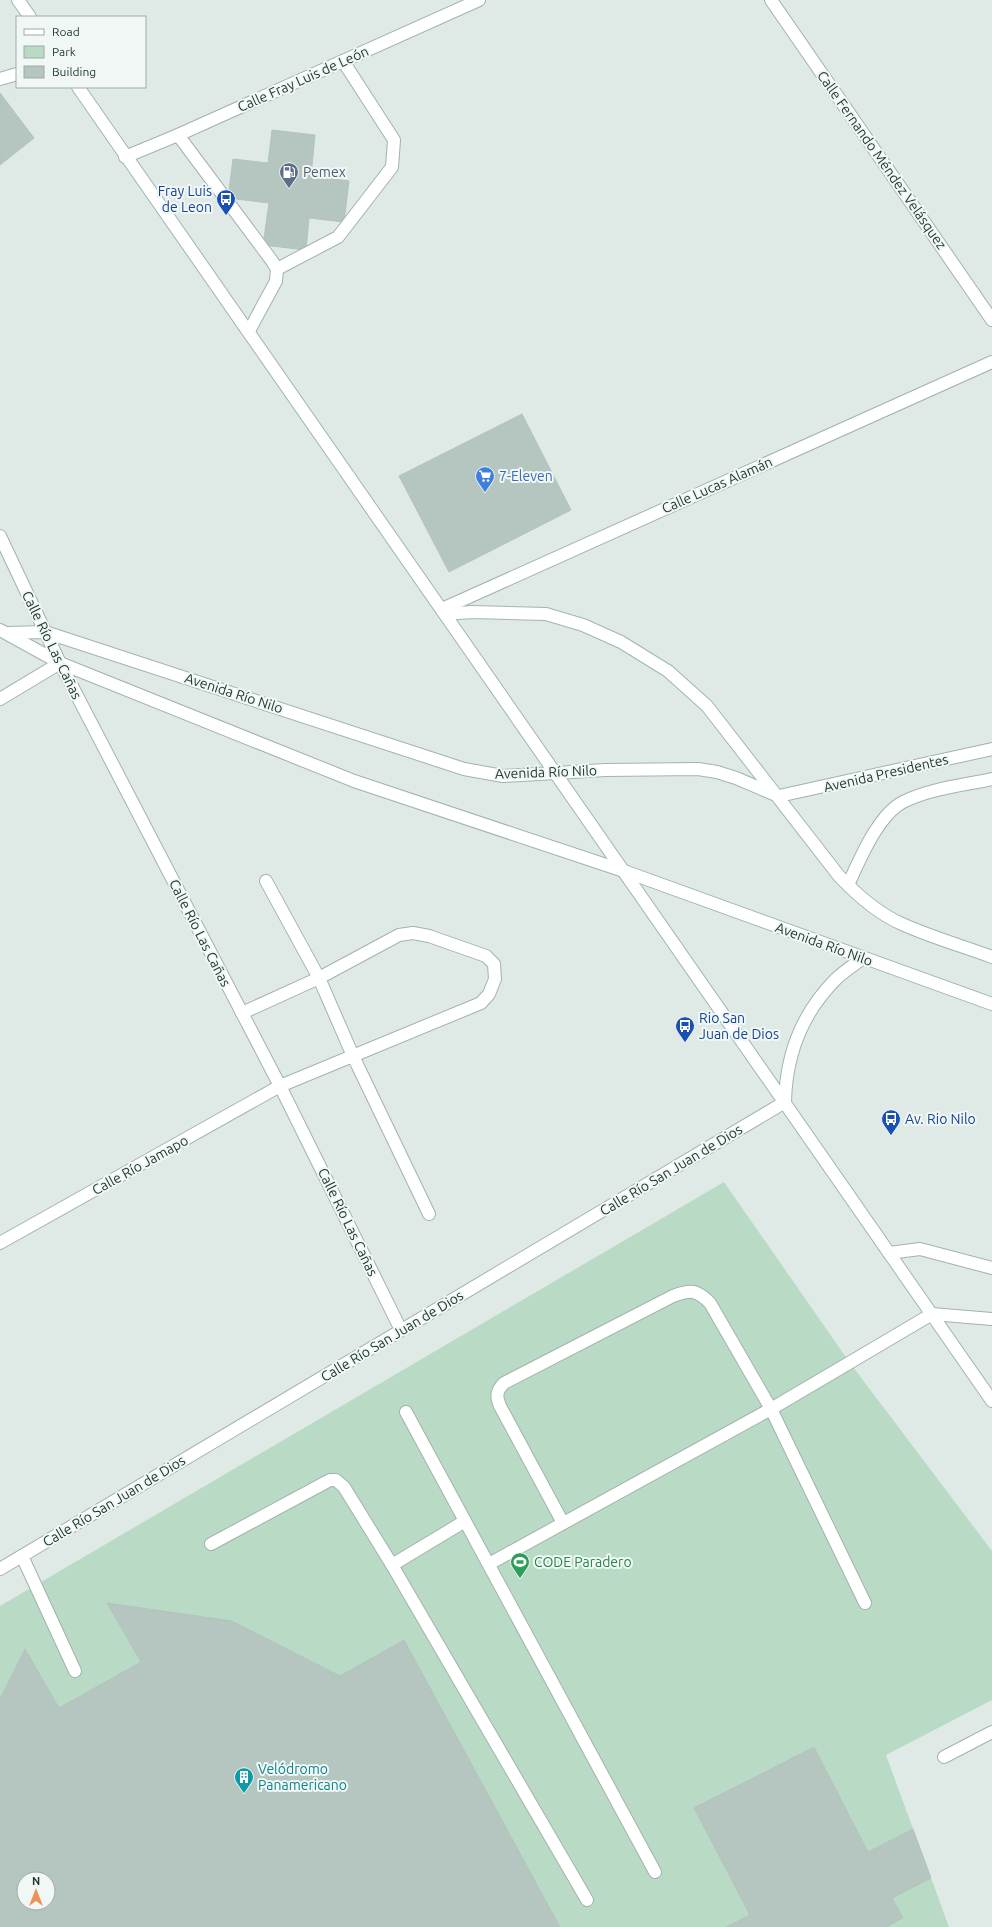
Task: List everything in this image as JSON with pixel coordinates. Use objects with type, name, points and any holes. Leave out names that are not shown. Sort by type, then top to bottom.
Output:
[{"type":"street","points":[[18,0],[29,16]]},
{"type":"street","name":"Calle Fray Luis de León","points":[[125,157],[178,135],[479,0]]},
{"type":"street","name":"Calle Fernando Méndez Velásquez","points":[[771,0],[992,320]]},
{"type":"street","points":[[277,269],[338,237],[392,167],[394,140],[343,61]]},
{"type":"street","points":[[0,79],[16,74]]},
{"type":"street","points":[[79,88],[125,157],[249,331],[992,1400]]},
{"type":"street","points":[[178,135],[277,269],[276,281],[249,331]]},
{"type":"street","name":"Calle Lucas Alamán","points":[[443,611],[992,362]]},
{"type":"street","name":"Calle Río Las Cañas","points":[[0,536],[60,663],[280,1086],[402,1330]]},
{"type":"street","points":[[443,611],[546,614],[583,625],[622,642],[668,671],[707,706],[779,796]]},
{"type":"street","name":"Avenida Río Nilo","points":[[3,632],[46,632],[464,768],[503,776],[605,770],[698,769],[717,772],[736,778],[779,796],[848,885],[875,908],[902,924],[992,957]]},
{"type":"street","name":"Avenida Río Nilo","points":[[3,632],[60,663],[354,781],[624,871],[992,1004]]},
{"type":"street","points":[[0,699],[60,663]]},
{"type":"street","name":"Avenida Presidentes","points":[[779,796],[992,749]]},
{"type":"street","name":"Avenida Presidentes","points":[[848,885],[865,850],[885,818],[902,802],[922,795],[992,779]]},
{"type":"street","points":[[266,881],[319,978],[353,1056],[429,1214]]},
{"type":"street","name":"Calle Río Jamapo","points":[[0,1243],[280,1086],[481,1003],[488,994],[495,979],[494,964],[486,956],[429,936],[413,933],[399,936],[319,978],[242,1013]]},
{"type":"street","points":[[785,1102],[788,1063],[799,1032],[815,1003],[837,978],[863,958]]},
{"type":"street","name":"Calle Río San Juan de Dios","points":[[0,1569],[785,1102]]},
{"type":"street","points":[[889,1253],[920,1248],[992,1268]]},
{"type":"street","points":[[563,1523],[497,1400],[497,1394],[504,1383],[674,1296],[683,1292],[694,1291],[710,1303],[771,1409],[865,1603]]},
{"type":"street","points":[[488,1564],[771,1409],[932,1314],[992,1319]]},
{"type":"street","points":[[406,1412],[655,1872]]},
{"type":"street","points":[[211,1544],[324,1481],[336,1480],[344,1487],[392,1565],[587,1900]]},
{"type":"street","points":[[392,1565],[465,1521]]},
{"type":"street","points":[[22,1556],[75,1670]]},
{"type":"street","points":[[944,1757],[992,1732]]},
{"type":"green space","name":"CODE Paradero","points":[[724,1182],[850,1363],[992,1551],[992,1700],[886,1755],[949,1927],[0,1927],[0,1606]]},
{"type":"building","points":[[0,93],[34,138],[0,165]]},
{"type":"building","name":"Pemex","points":[[272,130],[315,135],[311,176],[349,181],[344,222],[309,218],[306,250],[263,245],[269,203],[228,198],[233,159],[268,163]]},
{"type":"building","name":"7-Eleven","points":[[522,414],[571,510],[449,572],[399,476]]},
{"type":"building","name":"Velódromo Panamericano","points":[[107,1603],[232,1621],[340,1676],[404,1640],[560,1927],[0,1927],[0,1699],[25,1649],[59,1708],[141,1662]]},
{"type":"building","points":[[814,1747],[868,1852],[913,1829],[931,1878],[892,1898],[903,1918],[886,1927],[726,1927],[750,1915],[694,1808]]},
{"type":"place","name":"Pemex","points":[[289,189]]},
{"type":"place","name":"Fray Luis de Leon","points":[[226,216]]},
{"type":"place","name":"7-Eleven","points":[[485,493]]},
{"type":"place","name":"Rio San Juan de Dios","points":[[685,1043]]},
{"type":"place","name":"Av. Rio Nilo","points":[[891,1136]]},
{"type":"place","name":"CODE Paradero","points":[[520,1579]]},
{"type":"place","name":"Velódromo Panamericano","points":[[244,1794]]}]
